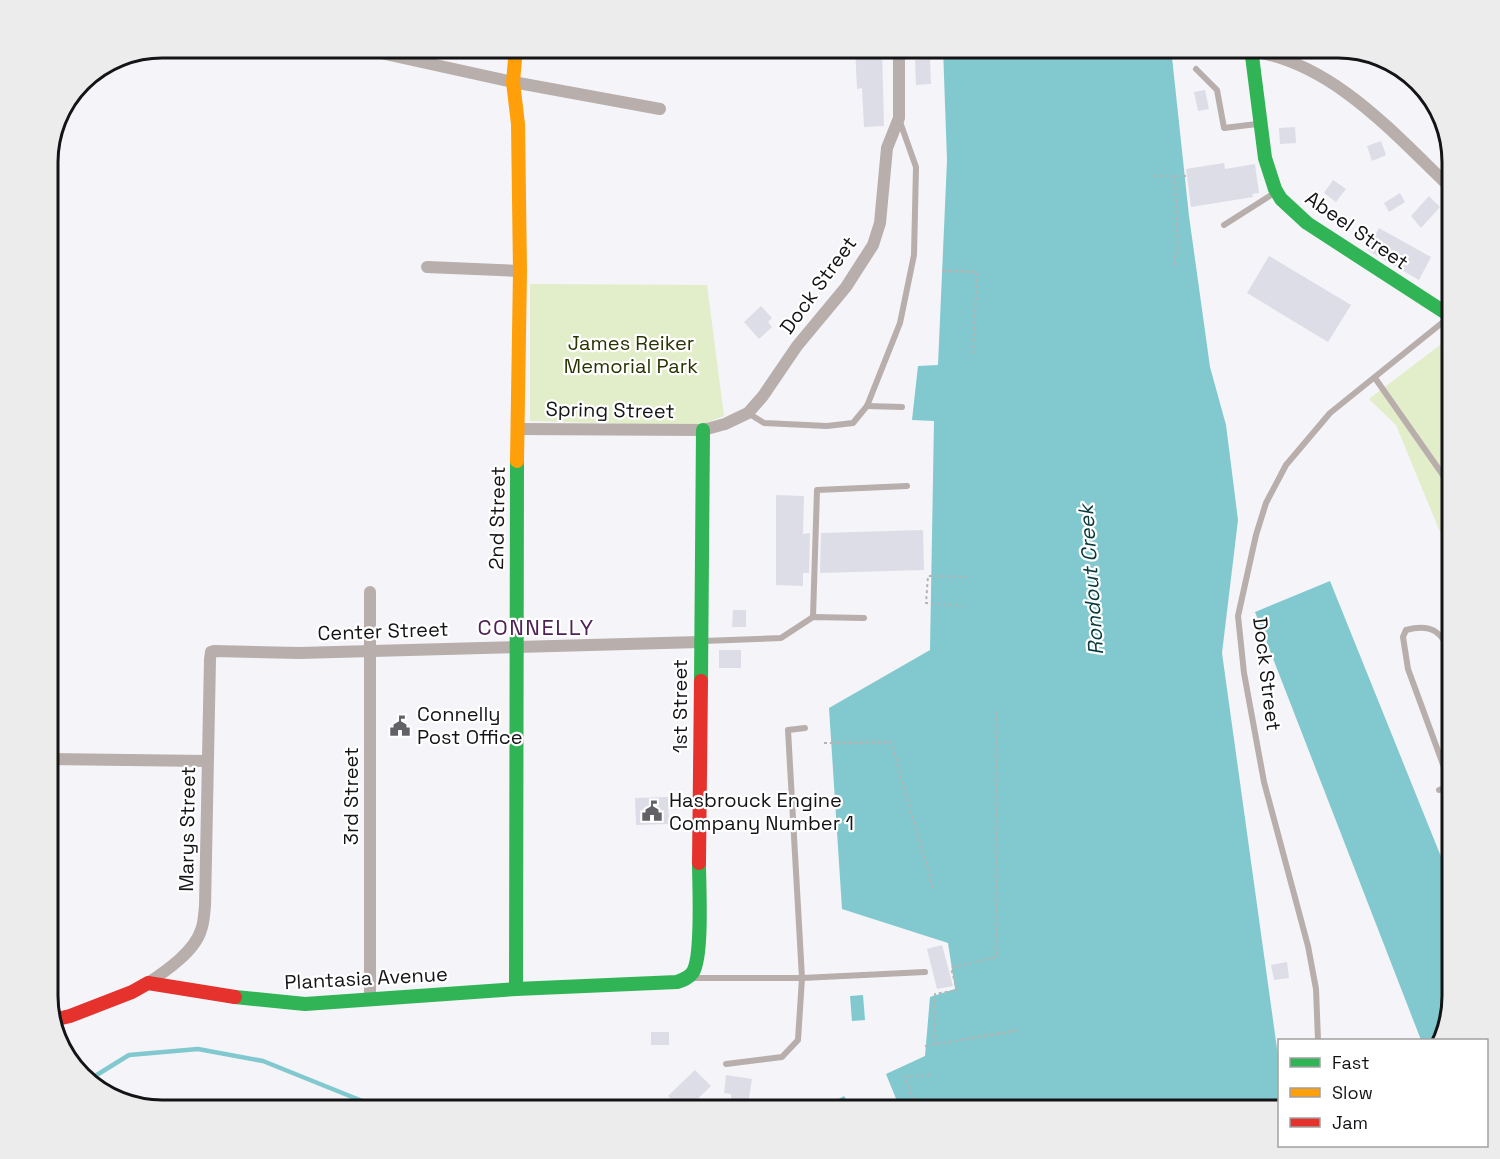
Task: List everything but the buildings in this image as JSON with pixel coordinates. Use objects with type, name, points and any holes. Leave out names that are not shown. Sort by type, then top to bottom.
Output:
[{"type":"street","points":[[404,58],[513,82],[660,109]]},
{"type":"street","name":"2nd Street","points":[[515,58],[513,82],[518,124],[520,271],[516,647],[516,989]]},
{"type":"street","name":"Dock Street","points":[[703,430],[725,424],[748,413],[763,396],[797,346],[846,287],[873,245],[880,223],[887,148],[899,118],[899,58]]},
{"type":"street","name":"Abeel Street","points":[[1252,58],[1269,175],[1276,191],[1294,213],[1307,223],[1442,311]]},
{"type":"street","points":[[1282,58],[1320,76],[1349,95],[1442,180]]},
{"type":"street","points":[[427,267],[520,271]]},
{"type":"street","name":"Spring Street","points":[[518,429],[703,430]]},
{"type":"street","name":"1st Street","points":[[688,978],[694,972],[698,954],[703,430]]},
{"type":"street","name":"3rd Street","points":[[370,592],[370,1000]]},
{"type":"street","name":"Center Street","points":[[211,652],[299,653],[700,642]]},
{"type":"street","name":"Marys Street","points":[[148,983],[170,968],[195,943],[201,930],[205,906],[211,652]]},
{"type":"street","points":[[59,759],[207,761]]},
{"type":"street","name":"Plantasia Avenue","points":[[148,983],[254,1000],[304,1004],[516,989],[677,982],[688,978]]},
{"type":"street","points":[[61,1018],[132,992],[148,983]]},
{"type":"lane","points":[[1196,69],[1217,90],[1224,128],[1260,123]]},
{"type":"lane","points":[[748,413],[764,423],[828,426],[853,423],[867,406],[900,323],[914,255],[916,167],[899,118]]},
{"type":"lane","points":[[1224,225],[1276,191]]},
{"type":"lane","name":"Dock Street","points":[[1318,1039],[1316,989],[1308,946],[1264,782],[1244,673],[1238,616],[1256,535],[1266,503],[1286,465],[1330,413],[1442,324]]},
{"type":"lane","points":[[1375,378],[1442,474]]},
{"type":"lane","points":[[867,406],[902,407]]},
{"type":"lane","points":[[813,617],[817,490],[907,486]]},
{"type":"lane","points":[[700,642],[781,638],[813,617],[864,618]]},
{"type":"lane","points":[[1442,637],[1439,632],[1428,627],[1406,630],[1403,637],[1408,669],[1442,759]]},
{"type":"lane","points":[[726,1064],[782,1057],[798,1040],[802,978],[788,730],[805,728]]},
{"type":"lane","points":[[688,978],[802,978],[925,972]]},
{"type":"path","points":[[1153,176],[1186,176]]},
{"type":"path","points":[[1175,176],[1178,253],[1175,253],[1175,265]]},
{"type":"path","points":[[942,271],[977,272],[973,354]]},
{"type":"path","points":[[964,606],[926,603],[928,576],[971,577]]},
{"type":"path","points":[[936,1044],[934,1031],[936,994],[957,990],[951,968],[996,957],[996,711]]},
{"type":"path","points":[[824,743],[891,742],[934,891]]},
{"type":"path","points":[[925,1046],[1020,1030]]},
{"type":"path","points":[[913,1100],[904,1077],[930,1075]]},
{"type":"green space","name":"James Reiker Memorial Park","points":[[530,284],[707,285],[724,416],[698,426],[530,421]]},
{"type":"green space","points":[[1442,344],[1442,537],[1396,425],[1369,399]]},
{"type":"water","name":"Rondout Creek","points":[[943,58],[1172,58],[1189,216],[1210,367],[1226,425],[1238,520],[1222,653],[1278,1056],[1278,1100],[897,1100],[886,1074],[925,1056],[930,997],[955,989],[948,943],[842,909],[829,708],[930,650],[934,421],[912,420],[918,366],[938,365],[947,160]]},
{"type":"water","points":[[1330,581],[1442,859],[1442,996],[1441,1010],[1432,1039],[1421,1039],[1255,612]]},
{"type":"water","points":[[863,995],[865,1020],[852,1021],[850,996]]},
{"type":"waterway","points":[[96,1076],[129,1055],[198,1049],[263,1061],[360,1100]]},
{"type":"traffic: fast","points":[[1252,58],[1265,158],[1275,189],[1281,199],[1307,223],[1442,311]]},
{"type":"traffic: fast","points":[[701,681],[703,430]]},
{"type":"traffic: fast","points":[[516,989],[517,461]]},
{"type":"traffic: fast","points":[[235,997],[305,1004],[684,980],[693,972],[698,951],[699,863]]},
{"type":"traffic: slow","points":[[515,58],[513,82],[518,124],[520,271],[517,461]]},
{"type":"traffic: jam","points":[[699,863],[701,681]]},
{"type":"traffic: jam","points":[[61,1018],[132,992],[148,983],[235,997]]},
{"type":"place","name":"Connelly Post Office","points":[[400,726]]},
{"type":"place","name":"Hasbrouck Engine Company Number 1","points":[[652,811]]},
{"type":"district","name":"CONNELLY","points":[[536,627]]}]
